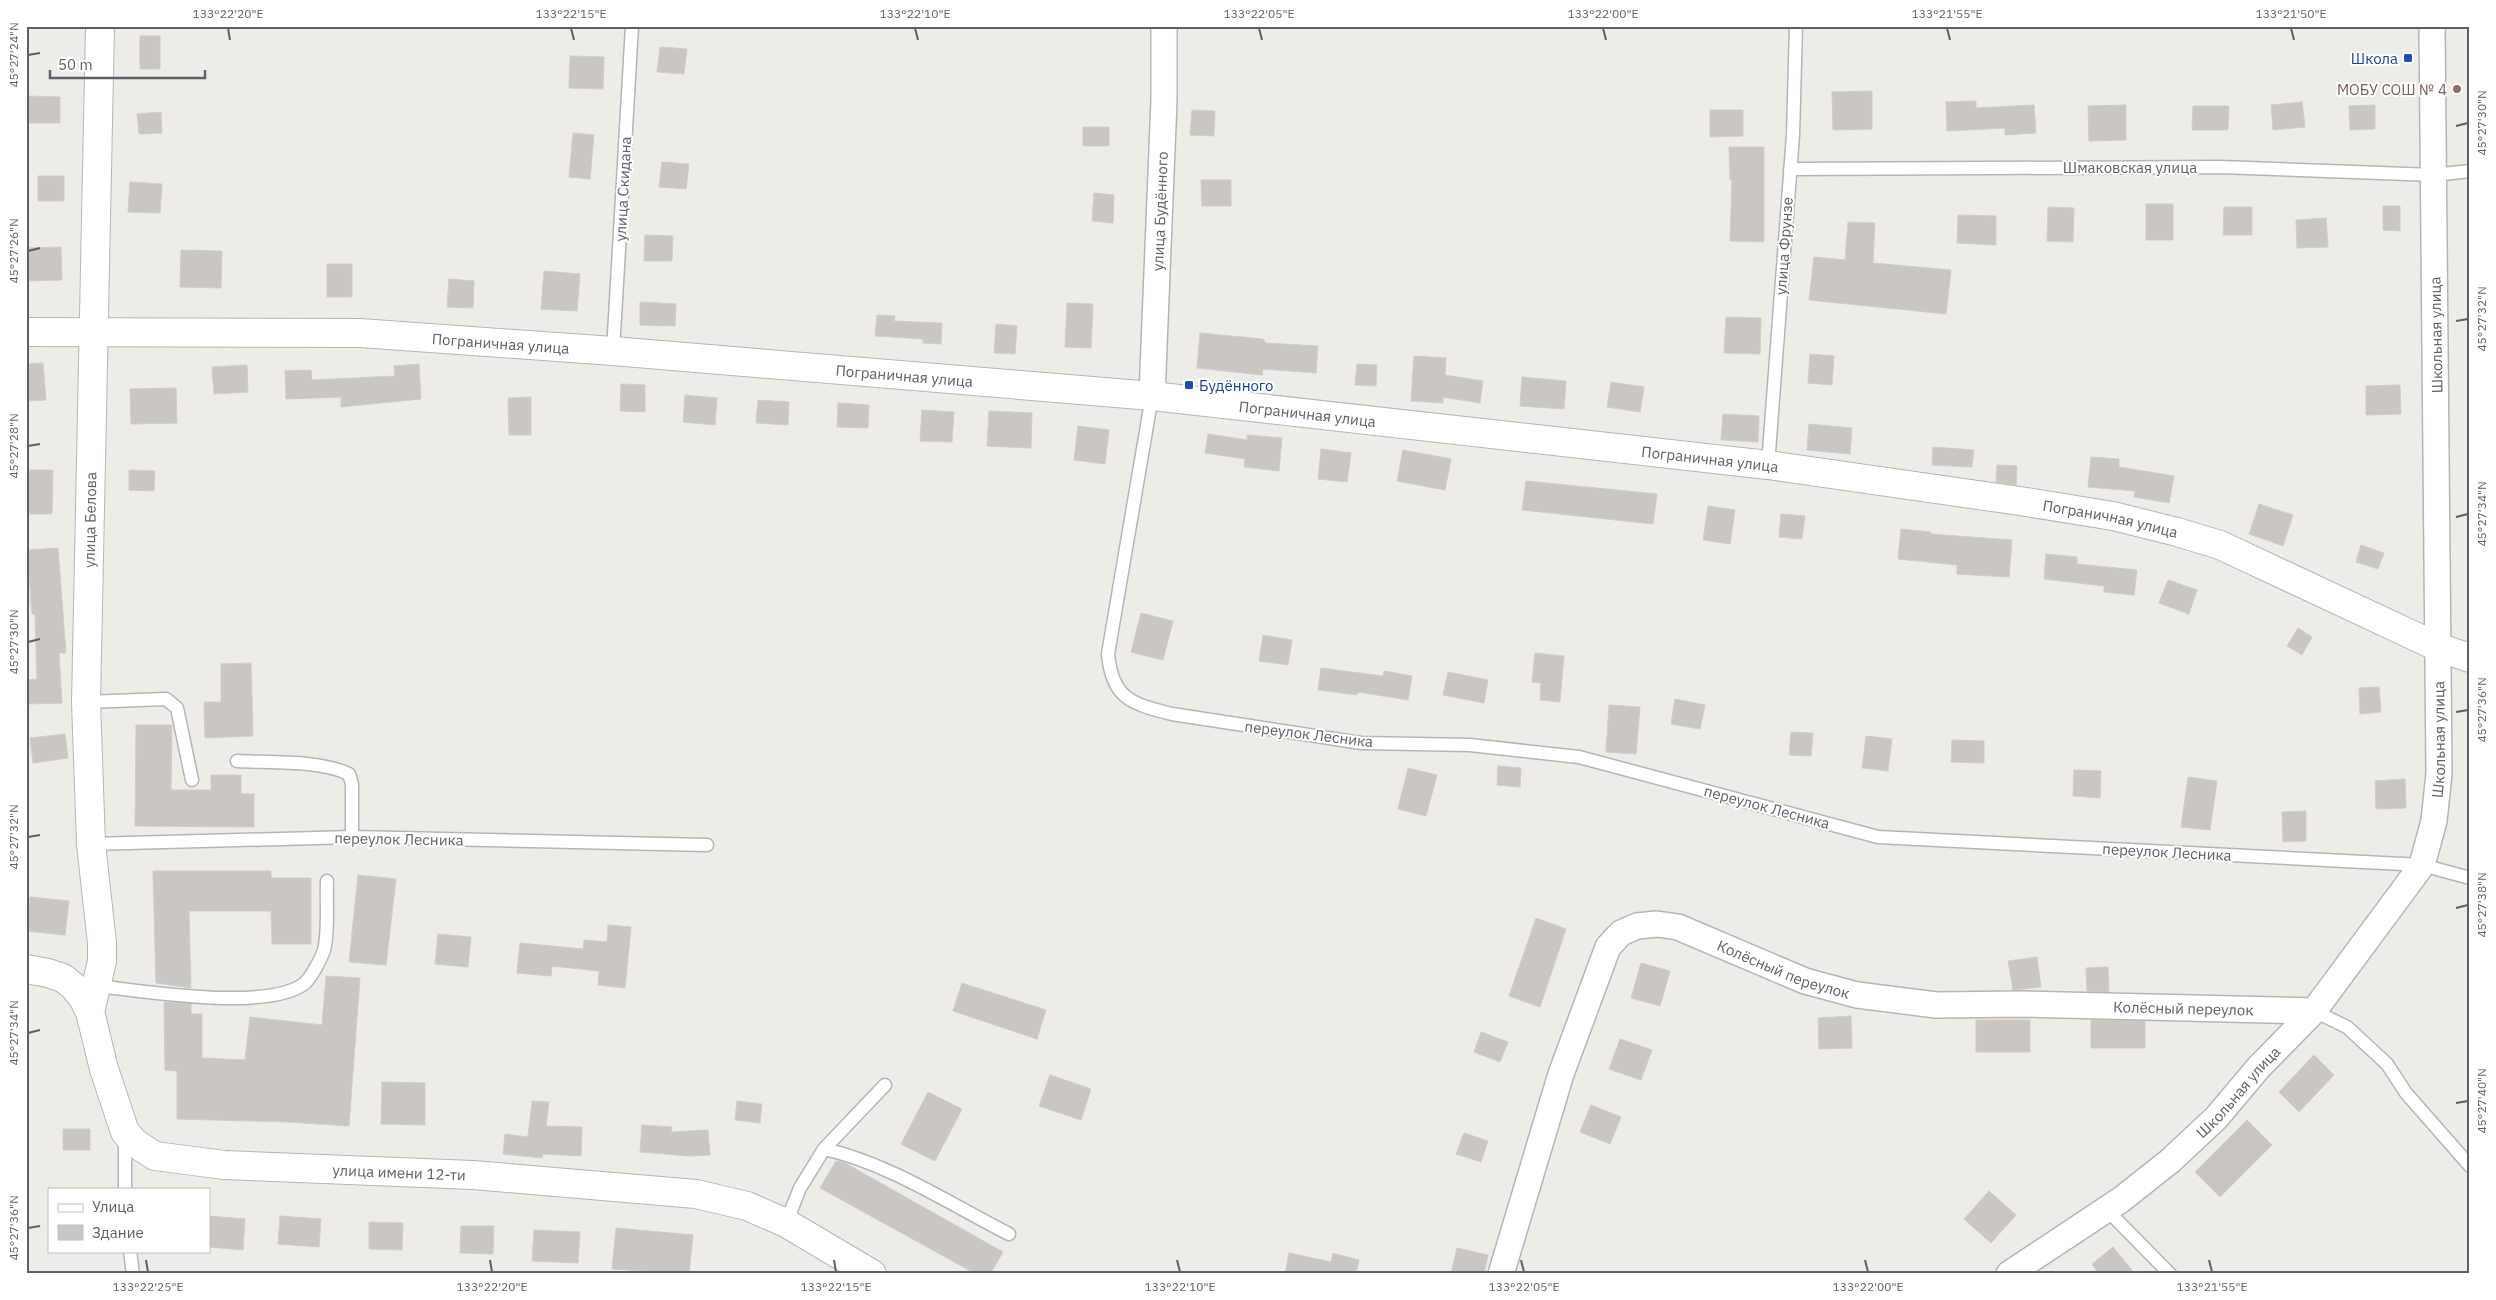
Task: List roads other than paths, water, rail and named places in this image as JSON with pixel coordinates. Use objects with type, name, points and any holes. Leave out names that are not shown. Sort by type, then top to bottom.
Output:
[{"type":"street","name":"улица Белова","points":[[90,1012],[100,973],[102,943],[91,844],[86,702],[100,26]]},
{"type":"street","name":"улица Будённого","points":[[1152,396],[1164,100],[1164,26]]},
{"type":"street","name":"Школьная улица","points":[[2009,1274],[2106,1209],[2170,1161],[2216,1118],[2259,1067],[2314,1011],[2422,865],[2434,821],[2439,773],[2440,648],[2432,26]]},
{"type":"street","name":"Пограничная улица","points":[[26,332],[360,332],[613,351],[1152,396],[1768,465],[2029,502],[2113,516],[2177,532],[2220,545],[2440,648],[2470,658]]},
{"type":"street","name":"Колёсный переулок","points":[[1500,1274],[1561,1074],[1594,981],[1608,947],[1621,933],[1637,926],[1657,924],[1678,926],[1805,980],[1857,995],[1936,1005],[2023,1004],[2314,1011]]},
{"type":"street","points":[[26,970],[48,972],[63,978],[74,987],[90,1012],[104,1069],[124,1132]]},
{"type":"street","name":"улица имени 12-ти","points":[[124,1132],[145,1151],[155,1156],[224,1165],[473,1175],[696,1194],[747,1206],[786,1223],[872,1274]]},
{"type":"lane","name":"улица Скидана","points":[[613,351],[632,26]]},
{"type":"lane","name":"улица Фрунзе","points":[[1768,465],[1790,169],[1796,26]]},
{"type":"lane","name":"Шмаковская улица","points":[[1790,169],[2221,167],[2434,175],[2470,171]]},
{"type":"lane","name":"переулок Лесника","points":[[1152,396],[1108,654],[1110,672],[1120,693],[1142,706],[1172,714],[1361,743],[1470,744],[1579,757],[1878,837],[2422,865],[2470,878]]},
{"type":"lane","points":[[86,702],[166,699],[177,708],[192,780]]},
{"type":"lane","points":[[237,761],[338,769],[350,774],[352,784],[352,837]]},
{"type":"lane","name":"переулок Лесника","points":[[91,844],[352,837],[707,845]]},
{"type":"lane","points":[[100,973],[178,995],[258,998],[285,993],[305,982],[324,949],[327,881]]},
{"type":"lane","points":[[2314,1011],[2347,1027],[2387,1064],[2406,1093],[2470,1166]]},
{"type":"lane","points":[[786,1223],[800,1188],[824,1149],[885,1085]]},
{"type":"lane","points":[[124,1132],[125,1188]]},
{"type":"lane","points":[[824,1149],[853,1156],[881,1168],[1009,1234]]},
{"type":"lane","points":[[2106,1209],[2170,1274]]},
{"type":"lane","points":[[130,1252],[134,1274]]},
{"type":"place","name":"Школа","points":[[2408,58]]},
{"type":"place","name":"МОБУ СОШ № 4","points":[[2457,89]]},
{"type":"place","name":"Будённого","points":[[1189,385]]}]
